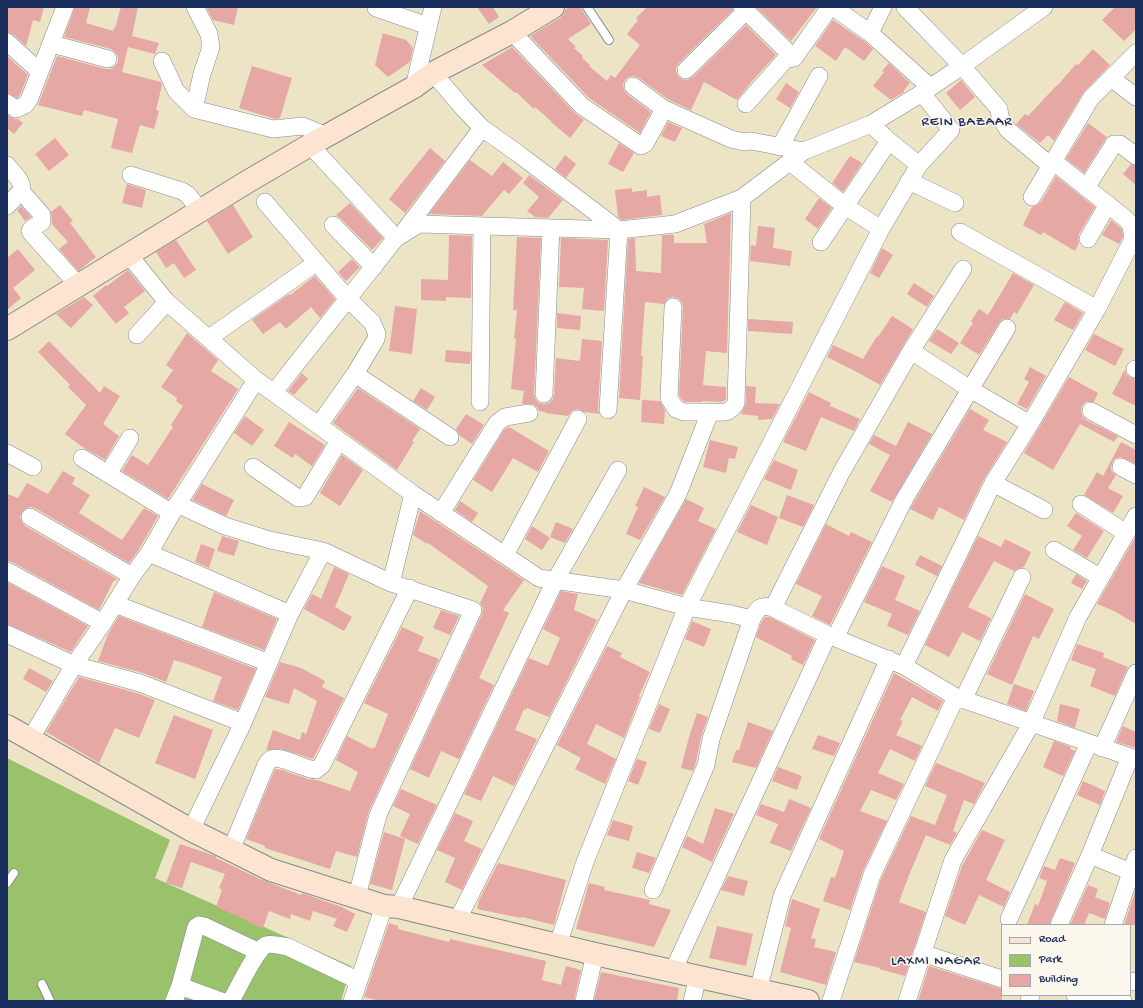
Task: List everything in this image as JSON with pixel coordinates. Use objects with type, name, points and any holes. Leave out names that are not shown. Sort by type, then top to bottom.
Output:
[{"type":"street","points":[[7,103],[16,109],[25,105],[29,100],[39,71],[52,44],[65,7]]},
{"type":"street","points":[[194,109],[202,74],[211,47],[209,34],[195,7]]},
{"type":"street","points":[[414,87],[433,7]]},
{"type":"street","points":[[7,329],[128,254],[318,140],[414,87],[433,73],[512,32],[554,7]]},
{"type":"street","points":[[558,945],[585,862],[687,607],[880,229],[919,165],[951,131],[926,90],[870,33],[831,7],[794,58],[786,59],[746,104]]},
{"type":"street","points":[[870,33],[883,7]]},
{"type":"street","points":[[758,991],[782,896],[897,663],[994,484],[1098,309],[1134,240],[1130,225],[1126,219],[1008,130],[1000,117],[999,109],[962,66],[905,7]]},
{"type":"street","points":[[399,235],[419,224],[619,230],[675,224],[742,198],[804,151],[871,124],[962,66],[1044,7]]},
{"type":"street","points":[[376,8],[428,26]]},
{"type":"street","points":[[686,70],[744,9],[794,58]]},
{"type":"street","points":[[512,32],[582,106],[641,146],[646,144],[664,109]]},
{"type":"street","points":[[7,42],[39,71]]},
{"type":"street","points":[[52,44],[108,59]]},
{"type":"street","points":[[1032,197],[1091,98],[1136,53]]},
{"type":"street","points":[[162,61],[176,91],[194,109],[273,129],[304,126],[318,140],[399,235]]},
{"type":"street","points":[[433,73],[482,128],[619,230]]},
{"type":"street","points":[[780,147],[819,76]]},
{"type":"street","points":[[1111,78],[1136,97]]},
{"type":"street","points":[[633,86],[664,109],[731,139],[744,142],[752,141],[804,151]]},
{"type":"street","points":[[871,124],[889,141],[919,165]]},
{"type":"street","points":[[274,392],[482,128]]},
{"type":"street","points":[[821,242],[889,141]]},
{"type":"street","points":[[1086,188],[1114,144],[1120,144],[1136,156]]},
{"type":"street","points":[[790,162],[845,206],[880,229]]},
{"type":"street","points":[[7,165],[22,184],[23,188],[7,206]]},
{"type":"street","points":[[131,175],[182,191],[187,194],[201,211]]},
{"type":"street","points":[[909,181],[955,203]]},
{"type":"street","points":[[21,191],[42,216],[42,222],[30,231],[78,285]]},
{"type":"street","points":[[673,308],[669,398],[676,409],[684,412],[727,413],[731,411],[737,398],[742,198]]},
{"type":"street","points":[[265,202],[347,298],[372,322],[377,334],[376,340],[355,374],[319,425]]},
{"type":"street","points":[[1088,239],[1108,204]]},
{"type":"street","points":[[333,224],[374,267]]},
{"type":"street","points":[[480,402],[482,226]]},
{"type":"street","points":[[544,394],[551,228]]},
{"type":"street","points":[[608,410],[619,230]]},
{"type":"street","points":[[960,232],[1098,309]]},
{"type":"street","points":[[128,254],[167,302],[256,380],[440,513],[539,578],[624,590],[687,607],[752,619]]},
{"type":"street","points":[[209,338],[316,263]]},
{"type":"street","points":[[773,608],[841,473],[911,351],[963,269]]},
{"type":"street","points":[[137,335],[167,302]]},
{"type":"street","points":[[673,970],[831,636],[905,498],[1007,328]]},
{"type":"street","points":[[911,351],[970,390],[1030,424]]},
{"type":"street","points":[[355,374],[450,437]]},
{"type":"street","points":[[31,738],[74,665],[103,623],[132,576],[149,553],[256,380]]},
{"type":"street","points":[[1091,411],[1136,435]]},
{"type":"street","points":[[457,921],[624,590],[678,494],[710,412]]},
{"type":"street","points":[[440,513],[497,423],[505,417],[529,413]]},
{"type":"street","points":[[505,555],[578,419]]},
{"type":"street","points":[[108,474],[130,438]]},
{"type":"street","points":[[253,467],[298,498],[302,498],[339,441]]},
{"type":"street","points":[[7,453],[33,467]]},
{"type":"street","points":[[82,458],[108,474],[175,509],[270,540],[323,551],[391,583],[473,610],[378,815],[357,896]]},
{"type":"street","points":[[1121,467],[1136,475]]},
{"type":"street","points":[[352,1001],[358,981],[391,906],[555,581],[618,470]]},
{"type":"street","points":[[994,484],[1044,510]]},
{"type":"street","points":[[391,583],[413,494]]},
{"type":"street","points":[[1081,504],[1126,533]]},
{"type":"street","points":[[30,516],[132,576]]},
{"type":"street","points":[[907,1001],[953,860],[1031,724],[1078,617],[1136,516]]},
{"type":"street","points":[[1054,550],[1100,577]]},
{"type":"street","points":[[191,830],[243,723],[290,614],[323,551]]},
{"type":"street","points":[[149,553],[290,614]]},
{"type":"street","points":[[7,571],[103,623]]},
{"type":"street","points":[[831,1001],[872,875],[1022,577]]},
{"type":"street","points":[[231,850],[266,765],[270,759],[276,758],[310,770],[316,770],[322,765],[410,588]]},
{"type":"street","points":[[115,604],[269,663]]},
{"type":"street","points":[[653,890],[706,765],[711,739],[752,619],[757,610],[767,606],[831,636],[897,663],[960,698],[1031,724],[1133,758],[1059,924]]},
{"type":"street","points":[[7,634],[74,665],[140,683],[243,723]]},
{"type":"street","points":[[1009,919],[1096,745],[1136,673]]},
{"type":"street","points":[[7,726],[31,738],[191,830],[271,870],[391,906],[595,954],[808,1001]]},
{"type":"street","points":[[1090,855],[1134,868],[1113,924]]},
{"type":"street","points":[[221,1001],[177,993],[196,927],[199,925],[204,926],[258,952]]},
{"type":"street","points":[[228,1001],[232,999],[258,952],[266,945],[288,947],[358,981]]},
{"type":"street","points":[[922,953],[1001,979]]},
{"type":"street","points":[[584,1001],[595,954]]},
{"type":"street","points":[[692,1001],[698,977]]},
{"type":"street","points":[[1083,996],[1123,1001]]},
{"type":"lane","points":[[587,7],[609,40]]},
{"type":"lane","points":[[7,883],[14,873]]},
{"type":"lane","points":[[42,984],[50,1001]]},
{"type":"green space","points":[[7,758],[170,840],[155,878],[351,966],[341,1001],[7,1001]]},
{"type":"building","points":[[7,7],[44,7],[40,22],[33,20],[26,46],[14,35],[7,32]]},
{"type":"building","points":[[75,7],[90,7],[86,23],[113,31],[121,7],[138,7],[132,36],[159,43],[155,54],[128,47],[122,72],[161,82],[162,85],[156,110],[159,111],[154,129],[140,125],[132,153],[111,148],[118,119],[84,110],[82,116],[38,105],[57,56],[106,69],[111,69],[118,62],[118,56],[111,49],[64,37]]},
{"type":"building","points":[[206,7],[238,7],[234,25],[213,20]]},
{"type":"building","points":[[477,7],[493,7],[499,17],[489,24]]},
{"type":"building","points":[[569,7],[580,7],[591,24],[568,39],[576,47],[574,48],[583,56],[582,58],[590,65],[589,66],[607,81],[611,75],[615,78],[640,45],[627,34],[638,20],[636,18],[647,7],[732,7],[733,10],[679,63],[676,68],[676,72],[679,77],[683,79],[688,80],[693,77],[746,25],[776,55],[737,100],[704,82],[691,110],[669,100],[639,78],[634,76],[629,77],[623,84],[624,90],[627,94],[651,112],[640,133],[589,98],[530,36],[560,18]]},
{"type":"building","points":[[756,7],[817,7],[791,41]]},
{"type":"building","points":[[1115,7],[1136,7],[1136,29],[1124,41],[1102,20]]},
{"type":"building","points":[[833,20],[873,49],[864,61],[845,47],[836,61],[815,46]]},
{"type":"building","points":[[383,33],[406,40],[413,48],[410,62],[388,77],[375,65]]},
{"type":"building","points":[[512,47],[575,113],[584,120],[570,138],[535,107],[534,109],[516,92],[515,93],[482,65]]},
{"type":"building","points":[[1093,49],[1110,65],[1083,93],[1054,141],[1048,135],[1040,143],[1016,124],[1025,114],[1028,116],[1076,64],[1078,65]]},
{"type":"building","points":[[7,56],[28,75],[20,95],[17,98],[7,93]]},
{"type":"building","points":[[889,63],[910,83],[904,92],[891,100],[873,86]]},
{"type":"building","points":[[252,66],[292,78],[280,118],[275,119],[239,108]]},
{"type":"building","points":[[961,80],[975,97],[960,110],[946,93]]},
{"type":"building","points":[[786,83],[799,92],[790,108],[776,99]]},
{"type":"building","points":[[7,115],[18,119],[23,123],[14,134],[7,128]]},
{"type":"building","points":[[668,122],[682,128],[675,142],[661,136]]},
{"type":"building","points":[[1088,123],[1107,137],[1084,173],[1066,159]]},
{"type":"building","points":[[55,138],[69,155],[49,171],[35,154]]},
{"type":"building","points":[[619,143],[634,153],[623,172],[608,164]]},
{"type":"building","points":[[430,148],[445,161],[405,213],[389,199]]},
{"type":"building","points":[[565,155],[576,164],[566,178],[555,169]]},
{"type":"building","points":[[850,156],[862,163],[843,192],[832,183]]},
{"type":"building","points":[[470,160],[492,176],[503,162],[523,178],[509,194],[504,190],[482,216],[429,214]]},
{"type":"building","points":[[1131,164],[1136,166],[1136,185],[1123,174]]},
{"type":"building","points":[[529,175],[563,200],[548,218],[535,217],[527,211],[539,197],[523,183]]},
{"type":"building","points":[[1056,176],[1095,207],[1079,234],[1079,243],[1075,251],[1043,232],[1041,235],[1023,225],[1032,207],[1041,202]]},
{"type":"building","points":[[127,184],[146,190],[142,208],[122,203]]},
{"type":"building","points":[[632,188],[632,192],[647,190],[647,197],[660,195],[662,215],[622,220],[618,217],[615,190]]},
{"type":"building","points":[[819,198],[832,208],[818,229],[805,219]]},
{"type":"building","points":[[350,203],[383,238],[372,250],[336,215]]},
{"type":"building","points":[[60,205],[73,221],[70,223],[96,257],[78,271],[59,249],[68,242],[52,224],[51,212]]},
{"type":"building","points":[[233,205],[253,237],[228,254],[207,221]]},
{"type":"building","points":[[21,206],[31,217],[25,221],[17,210]]},
{"type":"building","points":[[731,213],[727,353],[706,351],[703,385],[726,387],[726,400],[721,402],[686,402],[683,401],[679,395],[683,307],[679,299],[673,297],[668,298],[664,304],[645,302],[641,356],[643,356],[640,400],[619,398],[628,239],[635,238],[636,271],[661,273],[662,235],[674,235],[674,243],[707,243],[704,224]]},
{"type":"building","points":[[1111,220],[1122,229],[1123,237],[1119,244],[1102,235]]},
{"type":"building","points":[[758,226],[775,228],[773,248],[792,251],[790,266],[750,261],[751,245],[756,246]]},
{"type":"building","points":[[449,235],[472,236],[471,298],[446,297],[446,301],[421,300],[421,279],[448,280]]},
{"type":"building","points":[[517,237],[541,238],[535,398],[539,403],[544,404],[549,403],[553,399],[556,358],[580,361],[582,339],[602,341],[598,409],[599,414],[585,412],[578,409],[572,411],[568,416],[545,413],[539,411],[533,404],[522,404],[524,391],[511,389],[516,339],[514,339],[517,310],[513,310]]},
{"type":"building","points":[[561,238],[608,240],[604,311],[582,309],[584,288],[559,287]]},
{"type":"building","points":[[176,240],[196,270],[184,278],[174,263],[166,268],[156,252]]},
{"type":"building","points":[[882,248],[893,255],[879,278],[870,273]]},
{"type":"building","points":[[18,249],[35,270],[13,288],[21,298],[7,310],[7,258]]},
{"type":"building","points":[[352,259],[360,267],[346,281],[338,272]]},
{"type":"building","points":[[128,270],[145,291],[124,307],[129,313],[116,324],[93,296]]},
{"type":"building","points":[[1013,273],[1034,285],[1017,314],[1014,312],[1010,319],[1003,319],[999,323],[979,355],[960,343],[973,323],[971,321],[979,309],[988,315]]},
{"type":"building","points":[[315,276],[335,299],[320,318],[311,307],[286,329],[280,322],[263,334],[252,320],[289,294],[290,295]]},
{"type":"building","points":[[914,283],[934,296],[927,307],[907,294]]},
{"type":"building","points":[[84,297],[93,305],[71,328],[56,314]]},
{"type":"building","points":[[1065,302],[1083,313],[1073,330],[1054,320]]},
{"type":"building","points":[[395,306],[417,309],[412,354],[389,351]]},
{"type":"building","points":[[557,313],[581,316],[580,330],[557,328]]},
{"type":"building","points":[[892,316],[913,329],[880,385],[827,357],[833,345],[863,359],[877,336],[878,337]]},
{"type":"building","points":[[748,319],[793,322],[792,334],[748,331]]},
{"type":"building","points":[[937,329],[959,343],[951,354],[929,341]]},
{"type":"building","points":[[187,333],[218,360],[211,371],[238,389],[168,499],[122,471],[132,455],[148,465],[173,427],[171,425],[183,406],[176,401],[177,398],[161,387],[173,370],[166,365]]},
{"type":"building","points":[[1094,334],[1124,349],[1115,366],[1085,350]]},
{"type":"building","points":[[49,341],[100,393],[104,386],[120,396],[103,424],[119,436],[105,460],[84,448],[65,434],[86,405],[68,387],[70,385],[38,352]]},
{"type":"building","points":[[446,350],[471,352],[470,364],[445,362]]},
{"type":"building","points":[[1030,367],[1046,376],[1027,409],[1017,404],[1029,382],[1024,379]]},
{"type":"building","points":[[1125,369],[1126,374],[1136,379],[1136,406],[1112,394]]},
{"type":"building","points":[[302,373],[308,379],[294,395],[288,391]]},
{"type":"building","points":[[1069,377],[1098,393],[1094,402],[1086,402],[1082,406],[1081,411],[1083,417],[1086,420],[1118,436],[1114,442],[1080,424],[1053,470],[1024,453]]},
{"type":"building","points":[[746,386],[756,387],[755,403],[780,404],[772,419],[758,420],[758,416],[741,414],[746,403]]},
{"type":"building","points":[[358,388],[420,429],[397,470],[333,423]]},
{"type":"building","points":[[421,388],[435,397],[427,410],[413,401]]},
{"type":"building","points":[[809,392],[831,403],[830,406],[860,419],[854,431],[821,417],[806,451],[783,442]]},
{"type":"building","points":[[642,400],[660,401],[665,410],[664,424],[641,422]]},
{"type":"building","points":[[970,409],[989,420],[983,430],[1007,442],[984,479],[964,520],[939,507],[933,520],[910,509]]},
{"type":"building","points":[[466,414],[484,425],[472,444],[460,436],[456,429]]},
{"type":"building","points":[[245,416],[264,430],[252,446],[234,433]]},
{"type":"building","points":[[289,422],[325,445],[312,466],[295,454],[293,458],[274,446]]},
{"type":"building","points":[[908,422],[932,434],[892,502],[870,491],[890,455],[869,444],[874,435],[896,446]]},
{"type":"building","points":[[509,427],[549,451],[538,472],[513,458],[492,492],[473,480],[504,430]]},
{"type":"building","points":[[710,440],[738,447],[735,459],[729,458],[726,473],[703,467]]},
{"type":"building","points":[[1121,442],[1136,450],[1136,464],[1121,457],[1115,459],[1112,463],[1112,472],[1116,475],[1108,488],[1123,496],[1113,513],[1084,495],[1097,472],[1103,476]]},
{"type":"building","points":[[342,455],[363,470],[340,506],[320,493]]},
{"type":"building","points":[[774,460],[798,470],[791,490],[764,479]]},
{"type":"building","points":[[63,471],[75,478],[72,484],[90,495],[79,513],[122,540],[144,508],[158,516],[138,551],[129,563],[35,508],[30,507],[22,512],[20,517],[25,526],[117,579],[116,581],[114,580],[99,610],[12,562],[7,561],[7,494],[18,498],[27,483],[48,494]]},
{"type":"building","points":[[202,484],[234,500],[226,516],[192,500]]},
{"type":"building","points":[[644,487],[665,497],[640,540],[626,534],[638,507],[635,506]]},
{"type":"building","points":[[787,495],[814,505],[803,527],[779,518]]},
{"type":"building","points":[[686,499],[704,508],[698,521],[716,529],[682,595],[639,583]]},
{"type":"building","points":[[460,501],[478,513],[472,522],[455,510]]},
{"type":"building","points":[[751,505],[778,517],[767,545],[737,532]]},
{"type":"building","points":[[420,511],[524,580],[503,610],[509,613],[479,678],[494,685],[459,759],[441,751],[429,778],[410,769],[482,614],[483,608],[480,603],[488,586],[428,543],[427,544],[413,535]]},
{"type":"building","points":[[1076,513],[1104,531],[1087,558],[1073,550],[1082,536],[1067,526]]},
{"type":"building","points":[[556,522],[573,529],[565,543],[550,537]]},
{"type":"building","points":[[826,524],[849,536],[851,532],[872,542],[830,625],[812,616],[822,596],[796,584]]},
{"type":"building","points":[[532,526],[550,538],[542,550],[525,539]]},
{"type":"building","points":[[222,536],[239,541],[234,556],[217,551]]},
{"type":"building","points":[[978,536],[1001,547],[1005,539],[1031,552],[1024,567],[1014,571],[994,561],[968,607],[991,618],[980,641],[962,632],[949,657],[925,645]]},
{"type":"building","points":[[1136,536],[1136,624],[1114,611],[1097,604]]},
{"type":"building","points":[[201,544],[215,549],[209,568],[195,562]]},
{"type":"building","points":[[920,555],[942,566],[937,576],[915,565]]},
{"type":"building","points":[[882,566],[905,576],[895,600],[920,611],[908,635],[887,626],[892,614],[864,602]]},
{"type":"building","points":[[334,567],[349,574],[335,607],[352,617],[344,631],[304,609],[312,594],[321,599]]},
{"type":"building","points":[[1076,574],[1087,581],[1082,589],[1071,583]]},
{"type":"building","points":[[7,582],[88,626],[71,652],[7,624]]},
{"type":"building","points":[[561,591],[578,594],[574,610],[597,620],[549,717],[527,708],[526,710],[524,709],[515,730],[537,739],[514,786],[493,776],[481,801],[464,794],[529,658],[548,666],[560,638],[543,629]]},
{"type":"building","points":[[214,592],[277,619],[264,650],[202,627]]},
{"type":"building","points":[[1025,594],[1054,609],[1039,639],[1033,636],[1012,685],[987,674]]},
{"type":"building","points":[[441,610],[459,616],[450,635],[433,628]]},
{"type":"building","points":[[119,616],[256,669],[238,710],[213,701],[222,677],[190,665],[174,660],[166,682],[143,673],[98,661],[108,634]]},
{"type":"building","points":[[765,617],[770,617],[815,640],[803,665],[791,659],[792,656],[756,637]]},
{"type":"building","points":[[692,621],[711,629],[704,647],[685,639]]},
{"type":"building","points":[[402,627],[424,637],[418,651],[439,659],[369,811],[357,857],[336,851],[330,869],[265,848],[265,846],[246,839],[275,769],[308,779],[317,780],[350,791],[358,772],[336,760],[347,736],[372,749],[373,747],[375,748],[388,714],[364,703]]},
{"type":"building","points":[[1077,644],[1104,653],[1103,657],[1128,667],[1115,696],[1090,686],[1096,669],[1071,660]]},
{"type":"building","points":[[607,646],[622,653],[620,657],[650,672],[639,696],[640,697],[624,738],[596,724],[587,744],[616,759],[605,784],[575,769],[581,758],[557,745]]},
{"type":"building","points":[[280,662],[301,668],[325,681],[322,687],[344,698],[313,759],[281,749],[266,750],[273,730],[300,740],[302,732],[306,734],[317,701],[294,688],[289,704],[265,697]]},
{"type":"building","points":[[29,668],[53,681],[46,692],[23,679]]},
{"type":"building","points":[[894,673],[943,701],[938,711],[912,697],[900,720],[903,721],[896,735],[922,746],[915,761],[890,749],[878,773],[904,784],[896,800],[871,790],[860,811],[887,821],[863,871],[850,910],[823,901],[831,877],[835,878],[844,851],[819,839]]},
{"type":"building","points":[[79,677],[137,693],[155,700],[139,738],[115,728],[99,763],[46,732]]},
{"type":"building","points":[[1014,684],[1034,691],[1026,711],[1007,704]]},
{"type":"building","points":[[659,704],[670,709],[660,733],[649,729]]},
{"type":"building","points":[[1060,704],[1080,709],[1075,728],[1057,721]]},
{"type":"building","points":[[697,713],[708,717],[701,737],[693,771],[681,768]]},
{"type":"building","points":[[174,715],[213,730],[195,779],[155,763]]},
{"type":"building","points":[[748,722],[773,731],[756,768],[732,762],[736,750],[739,750]]},
{"type":"building","points":[[1123,726],[1136,732],[1136,748],[1116,742]]},
{"type":"building","points":[[818,735],[840,743],[834,756],[812,749]]},
{"type":"building","points":[[1054,741],[1071,747],[1070,749],[1075,751],[1063,776],[1043,767]]},
{"type":"building","points":[[637,759],[647,762],[638,785],[628,781]]},
{"type":"building","points":[[936,763],[985,783],[974,804],[964,800],[953,831],[957,833],[950,845],[926,835],[909,875],[899,902],[926,912],[905,976],[854,962],[881,879],[911,816],[935,825],[947,795],[925,786]]},
{"type":"building","points":[[778,767],[802,776],[797,790],[772,781]]},
{"type":"building","points":[[1083,781],[1105,791],[1100,805],[1077,795]]},
{"type":"building","points":[[401,789],[437,805],[418,844],[400,836],[410,814],[393,806]]},
{"type":"building","points":[[789,799],[811,808],[791,851],[770,843],[778,824],[756,815],[761,804],[784,812]]},
{"type":"building","points":[[715,808],[734,814],[712,862],[682,847],[687,836],[703,844]]},
{"type":"building","points":[[455,813],[473,821],[464,841],[482,849],[462,890],[445,882],[455,858],[437,850]]},
{"type":"building","points":[[613,820],[633,826],[629,841],[607,835]]},
{"type":"building","points":[[982,830],[1005,840],[986,880],[1010,892],[1004,907],[979,895],[965,925],[945,916],[962,866]]},
{"type":"building","points":[[384,832],[405,839],[392,890],[370,884]]},
{"type":"building","points":[[180,844],[216,856],[216,858],[260,879],[301,895],[302,893],[342,907],[355,914],[347,932],[333,926],[337,919],[313,911],[310,921],[291,914],[290,919],[269,911],[263,928],[248,922],[249,921],[216,907],[222,890],[219,888],[225,874],[191,862],[182,888],[166,883]]},
{"type":"building","points":[[637,852],[656,858],[649,873],[632,868]]},
{"type":"building","points":[[1060,858],[1075,863],[1049,924],[1027,924],[1035,904],[1038,906],[1047,881],[1039,878],[1044,866],[1055,870]]},
{"type":"building","points":[[498,863],[566,880],[554,925],[522,917],[477,909],[479,900]]},
{"type":"building","points":[[728,876],[748,881],[744,896],[721,890]]},
{"type":"building","points":[[589,883],[605,887],[604,890],[650,900],[649,904],[671,910],[654,947],[576,929]]},
{"type":"building","points":[[1088,885],[1098,889],[1095,897],[1110,903],[1105,919],[1089,913],[1084,924],[1070,924]]},
{"type":"building","points":[[1136,889],[1136,925],[1124,924]]},
{"type":"building","points":[[792,899],[820,909],[811,938],[816,939],[814,947],[836,952],[826,985],[780,972],[791,928],[785,926]]},
{"type":"building","points":[[389,923],[398,926],[398,929],[449,942],[450,939],[546,961],[542,980],[561,985],[566,966],[581,970],[574,1001],[380,1001],[364,997]]},
{"type":"building","points":[[717,926],[753,934],[746,966],[709,958]]},
{"type":"building","points":[[929,966],[1001,989],[1002,996],[1002,1001],[918,1001]]},
{"type":"building","points":[[601,972],[679,988],[677,1001],[594,1001]]},
{"type":"district","name":"REIN BAZAAR","points":[[967,123]]},
{"type":"district","name":"LAXMI NAGAR","points":[[936,962]]}]
